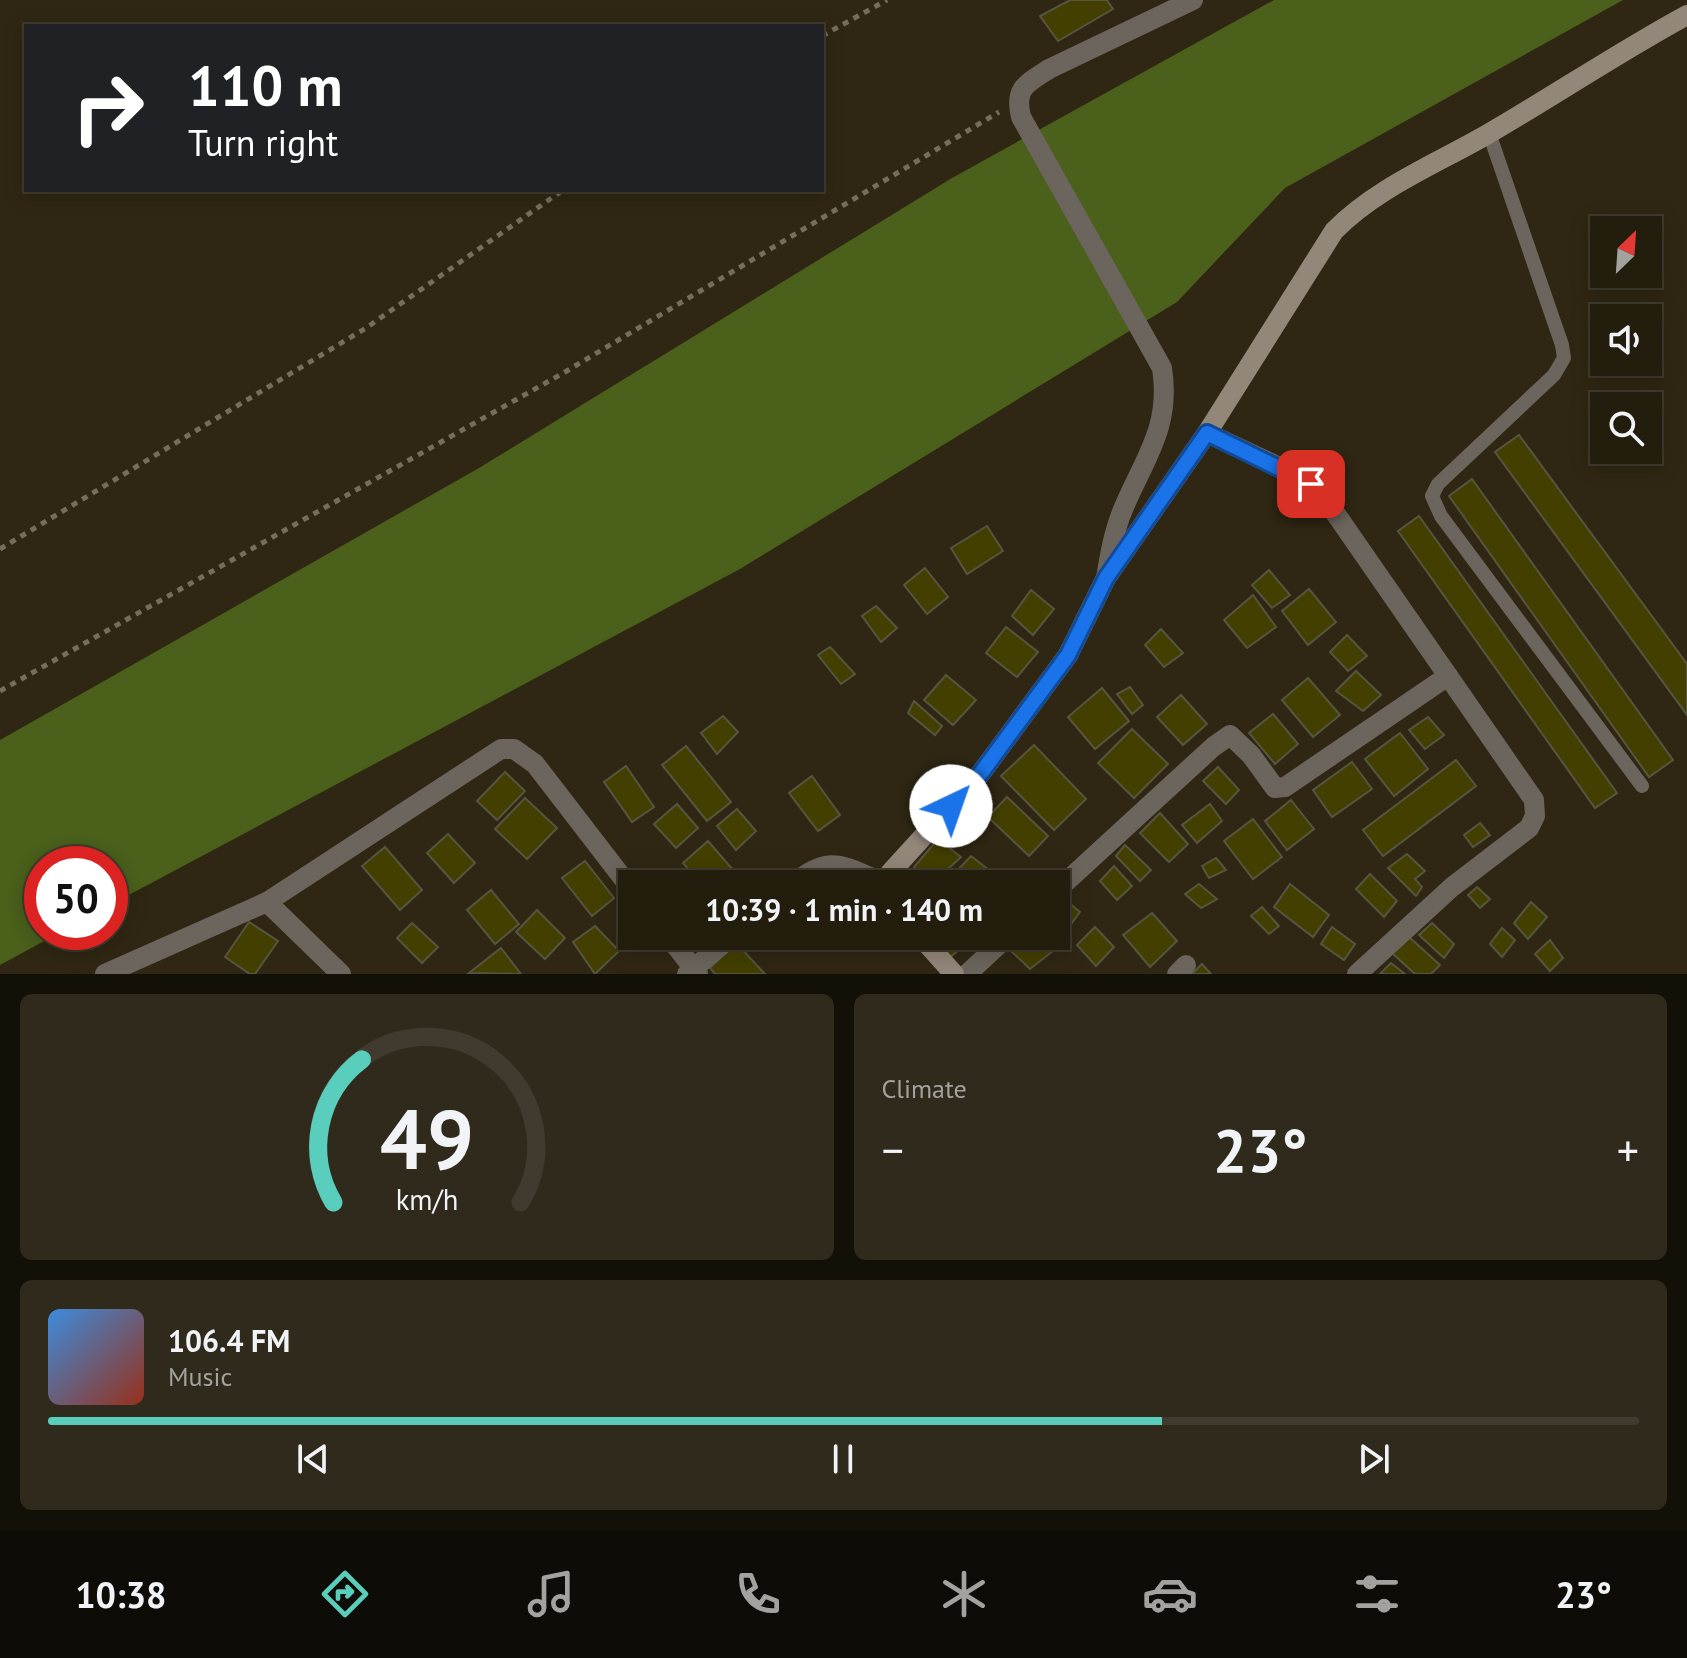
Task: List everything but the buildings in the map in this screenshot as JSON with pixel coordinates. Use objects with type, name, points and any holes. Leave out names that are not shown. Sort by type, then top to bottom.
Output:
[{"type":"main road","points":[[893,870],[981,773],[1068,655],[1106,578],[1207,433],[1334,231],[1372,199],[1687,15]]},
{"type":"main road","points":[[933,950],[954,974]]},
{"type":"street","points":[[1106,578],[1118,523],[1162,422],[1165,390],[1162,368],[1020,109],[1020,92],[1027,83],[1049,69],[1193,0]]},
{"type":"street","points":[[1207,433],[1292,473],[1322,494],[1534,800],[1535,816],[1529,828],[1452,887],[1357,974]]},
{"type":"street","points":[[1070,878],[1230,735],[1251,755],[1275,788],[1285,787],[1448,676]]},
{"type":"street","points":[[105,974],[267,902],[501,749],[514,749],[535,764],[618,872]]},
{"type":"street","points":[[810,870],[822,865],[838,865],[851,870]]},
{"type":"street","points":[[267,902],[341,974]]},
{"type":"street","points":[[678,950],[693,972],[717,950]]},
{"type":"street","points":[[967,974],[993,950]]},
{"type":"lane","points":[[1489,133],[1564,358],[1554,375],[1438,484],[1432,496],[1434,505],[1642,786]]},
{"type":"path","points":[[824,35],[887,0]]},
{"type":"path","points":[[0,691],[565,372],[1020,109]]},
{"type":"path","points":[[0,549],[366,328],[560,192]]},
{"type":"shaded area","points":[[1274,0],[1623,0],[1285,188],[1177,302],[740,569],[128,895],[128,846],[24,846],[24,950],[28,950],[0,965],[0,740],[479,468],[952,178]]},
{"type":"route","points":[[951,806],[981,773],[1068,655],[1106,578],[1207,433],[1311,484]]}]
